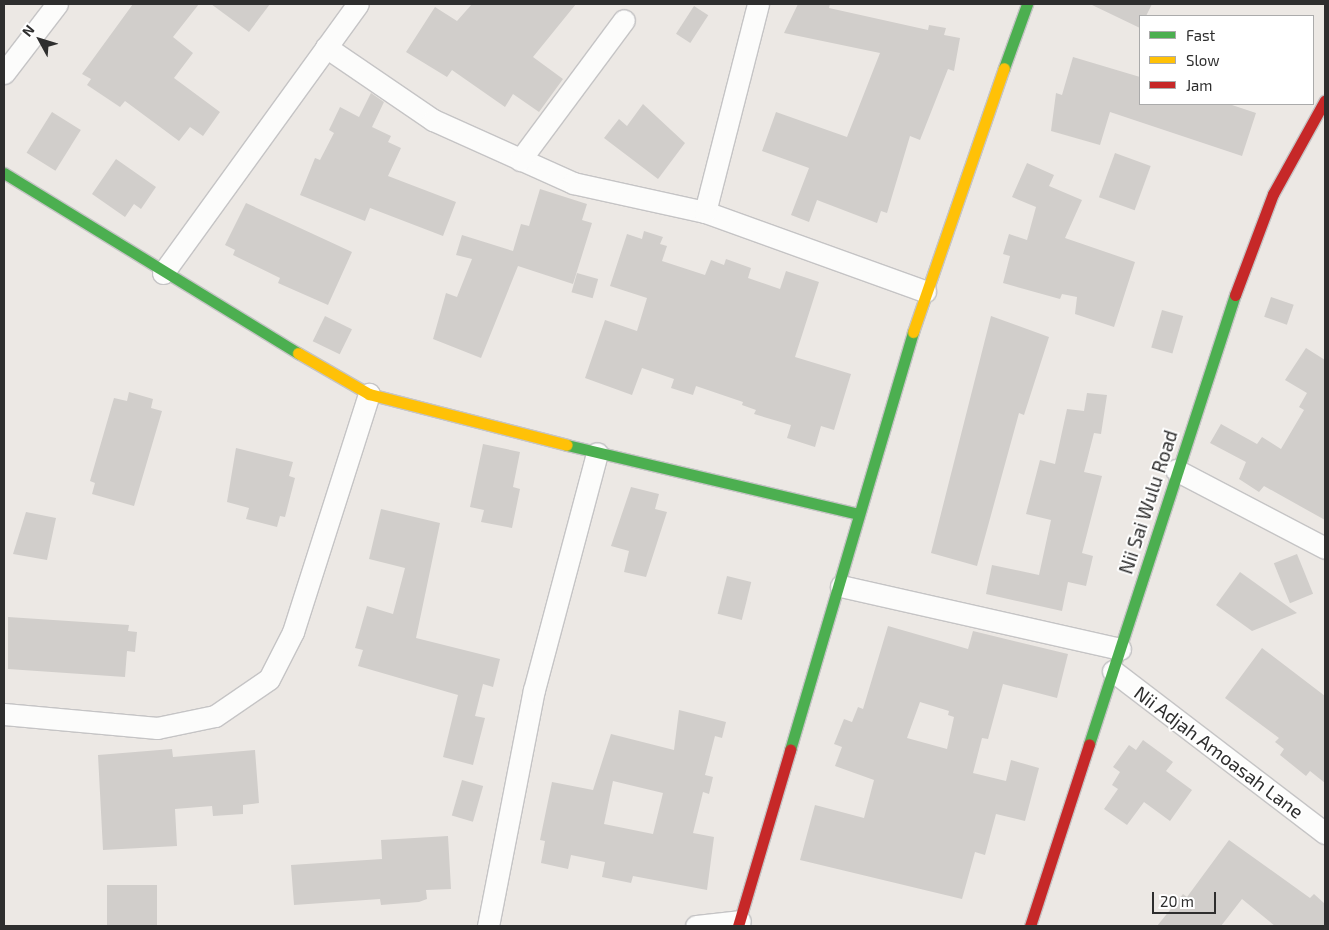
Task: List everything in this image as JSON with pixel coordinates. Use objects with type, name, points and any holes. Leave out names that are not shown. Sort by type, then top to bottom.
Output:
[{"type":"street","points":[[4,73],[57,4]]},
{"type":"street","points":[[163,274],[358,4]]},
{"type":"street","points":[[705,212],[758,4]]},
{"type":"street","points":[[696,926],[739,923],[841,586],[858,514],[925,291],[1027,4]]},
{"type":"street","points":[[520,160],[624,20]]},
{"type":"street","points":[[326,47],[433,120],[573,183],[705,212],[925,291]]},
{"type":"street","name":"Nii Sai Wulu Road","points":[[1034,924],[1176,470],[1273,194],[1325,100]]},
{"type":"street","points":[[4,173],[163,274],[369,394],[597,453],[858,514]]},
{"type":"street","points":[[4,714],[157,728],[216,716],[269,679],[293,632],[369,394]]},
{"type":"street","points":[[488,926],[534,690],[597,453]]},
{"type":"street","points":[[1176,470],[1325,548]]},
{"type":"street","points":[[841,586],[1120,649]]},
{"type":"street","name":"Nii Adjah Amoasah Lane","points":[[1112,671],[1325,833]]},
{"type":"building","points":[[133,4],[199,4],[173,37],[193,53],[174,78],[220,112],[203,136],[190,127],[179,141],[125,101],[120,107],[87,85],[91,79],[82,74]]},
{"type":"building","points":[[211,4],[270,4],[249,32]]},
{"type":"building","points":[[472,4],[576,4],[533,57],[563,79],[539,112],[513,94],[505,107],[452,70],[447,77],[406,52],[435,7],[457,21]]},
{"type":"building","points":[[798,4],[830,4],[829,8],[928,30],[929,25],[946,28],[944,35],[960,38],[954,71],[948,69],[920,140],[910,136],[887,213],[881,211],[877,223],[817,200],[809,222],[791,215],[809,168],[762,151],[776,112],[847,137],[880,53],[784,33]]},
{"type":"building","points":[[1090,4],[1152,4],[1146,15],[1139,15],[1139,28]]},
{"type":"building","points":[[694,6],[708,15],[690,43],[676,34]]},
{"type":"building","points":[[1073,57],[1139,77],[1139,105],[1232,105],[1256,113],[1242,156],[1110,112],[1100,145],[1051,131],[1056,93],[1062,95]]},
{"type":"building","points":[[371,93],[384,102],[372,127],[391,136],[388,142],[401,148],[388,176],[456,202],[443,236],[370,208],[365,221],[300,195],[315,158],[320,160],[334,133],[329,130],[340,107],[359,117]]},
{"type":"building","points":[[643,104],[685,143],[658,179],[604,138],[619,119],[627,126]]},
{"type":"building","points":[[52,112],[81,130],[55,171],[27,153]]},
{"type":"building","points":[[1115,153],[1151,166],[1135,210],[1099,197]]},
{"type":"building","points":[[116,159],[156,187],[141,209],[134,204],[125,217],[92,194]]},
{"type":"building","points":[[1027,163],[1054,175],[1049,186],[1082,200],[1065,238],[1135,262],[1114,327],[1075,314],[1077,297],[1062,294],[1060,299],[1003,283],[1010,256],[1003,254],[1009,234],[1027,240],[1036,207],[1012,197]]},
{"type":"building","points":[[540,189],[587,204],[582,220],[592,223],[573,284],[518,266],[481,358],[433,339],[446,293],[457,297],[472,259],[456,255],[462,235],[513,251],[521,224],[529,226]]},
{"type":"building","points":[[246,203],[352,252],[328,305],[278,283],[280,278],[233,255],[235,250],[225,245]]},
{"type":"building","points":[[644,231],[663,237],[660,244],[667,246],[662,261],[705,275],[711,260],[724,265],[726,259],[751,268],[748,278],[780,289],[786,271],[819,282],[795,357],[851,374],[834,430],[821,426],[815,447],[787,438],[791,425],[754,414],[756,410],[742,405],[743,402],[696,386],[693,395],[671,388],[674,379],[642,368],[632,395],[585,378],[605,320],[637,331],[647,298],[610,286],[627,234],[642,239]]},
{"type":"building","points":[[577,273],[598,279],[593,298],[571,292]]},
{"type":"building","points":[[1271,297],[1294,305],[1287,325],[1264,317]]},
{"type":"building","points":[[1162,310],[1183,316],[1172,354],[1151,347]]},
{"type":"building","points":[[325,316],[352,329],[340,354],[313,341]]},
{"type":"building","points":[[991,316],[1049,337],[1024,415],[1019,413],[977,566],[931,553]]},
{"type":"building","points":[[1306,348],[1325,360],[1325,520],[1264,486],[1259,492],[1239,479],[1246,462],[1210,443],[1221,424],[1257,444],[1262,437],[1281,449],[1304,410],[1299,407],[1307,393],[1285,380]]},
{"type":"building","points":[[129,392],[153,399],[151,408],[162,411],[134,506],[92,494],[95,483],[90,481],[114,398],[127,401]]},
{"type":"building","points":[[1087,393],[1107,395],[1101,434],[1094,433],[1084,472],[1102,476],[1082,553],[1093,556],[1086,586],[1068,582],[1062,611],[986,594],[992,565],[1039,575],[1051,520],[1026,514],[1040,460],[1055,464],[1067,409],[1084,411]]},
{"type":"building","points":[[483,444],[520,452],[513,487],[520,489],[512,528],[481,522],[484,510],[470,507]]},
{"type":"building","points":[[236,448],[293,462],[289,476],[295,478],[285,517],[280,516],[277,527],[246,519],[249,508],[227,502]]},
{"type":"building","points":[[631,487],[659,494],[655,509],[667,512],[646,577],[624,572],[629,551],[611,546]]},
{"type":"building","points":[[381,509],[440,523],[416,638],[500,659],[493,687],[483,684],[475,716],[485,718],[473,765],[443,757],[458,695],[358,666],[363,650],[355,648],[367,606],[393,614],[405,568],[369,559]]},
{"type":"building","points":[[26,512],[56,518],[47,560],[13,554]]},
{"type":"building","points":[[1297,554],[1313,594],[1290,603],[1274,563]]},
{"type":"building","points":[[1240,572],[1297,613],[1252,631],[1216,605]]},
{"type":"building","points":[[727,576],[751,582],[742,620],[718,614]]},
{"type":"building","points":[[8,617],[129,625],[128,631],[137,632],[135,652],[127,651],[125,677],[8,669]]},
{"type":"building","points":[[888,626],[968,649],[973,631],[1068,654],[1057,698],[1003,684],[988,739],[982,738],[973,773],[1006,781],[1011,760],[1039,768],[1025,821],[996,814],[985,855],[975,852],[962,899],[800,860],[815,805],[864,818],[874,780],[835,766],[842,747],[834,744],[844,719],[852,722],[858,707],[863,709]],"holes":[[[920,702],[949,711],[948,715],[954,717],[947,749],[907,738]]]},
{"type":"building","points":[[1262,648],[1325,696],[1325,783],[1310,771],[1306,776],[1280,755],[1284,749],[1275,742],[1279,738],[1225,698]]},
{"type":"building","points":[[679,710],[726,722],[722,738],[715,736],[705,775],[713,777],[709,794],[703,792],[693,833],[714,837],[707,890],[633,876],[631,883],[602,877],[605,862],[571,855],[568,869],[541,863],[545,841],[540,840],[552,782],[593,790],[611,734],[674,750]],"holes":[[[613,781],[663,793],[653,834],[604,824]]]},
{"type":"building","points":[[1143,740],[1173,762],[1166,771],[1192,790],[1170,821],[1144,802],[1127,825],[1104,809],[1118,789],[1112,785],[1120,772],[1113,767],[1129,745],[1136,750]]},
{"type":"building","points":[[172,749],[173,757],[255,750],[259,803],[243,805],[243,814],[213,816],[212,806],[175,809],[177,846],[103,850],[98,755]]},
{"type":"building","points":[[462,780],[483,786],[473,822],[452,816]]},
{"type":"building","points":[[448,836],[451,889],[426,890],[427,899],[419,902],[381,905],[380,899],[294,905],[291,865],[382,859],[381,840]]},
{"type":"building","points":[[1229,840],[1310,898],[1314,894],[1325,904],[1325,926],[1275,926],[1242,899],[1221,926],[1157,926],[1183,894],[1187,897]]},
{"type":"building","points":[[107,885],[157,885],[157,926],[107,926]]},
{"type":"traffic: fast","points":[[1004,68],[1027,4]]},
{"type":"traffic: fast","points":[[4,173],[298,353]]},
{"type":"traffic: fast","points":[[1089,744],[1235,295]]},
{"type":"traffic: fast","points":[[790,750],[913,332]]},
{"type":"traffic: fast","points":[[567,445],[858,514]]},
{"type":"traffic: slow","points":[[913,332],[1004,68]]},
{"type":"traffic: slow","points":[[298,353],[369,394],[567,445]]},
{"type":"traffic: jam","points":[[1235,295],[1273,194],[1325,100]]},
{"type":"traffic: jam","points":[[1030,926],[1089,744]]},
{"type":"traffic: jam","points":[[738,926],[790,750]]}]
